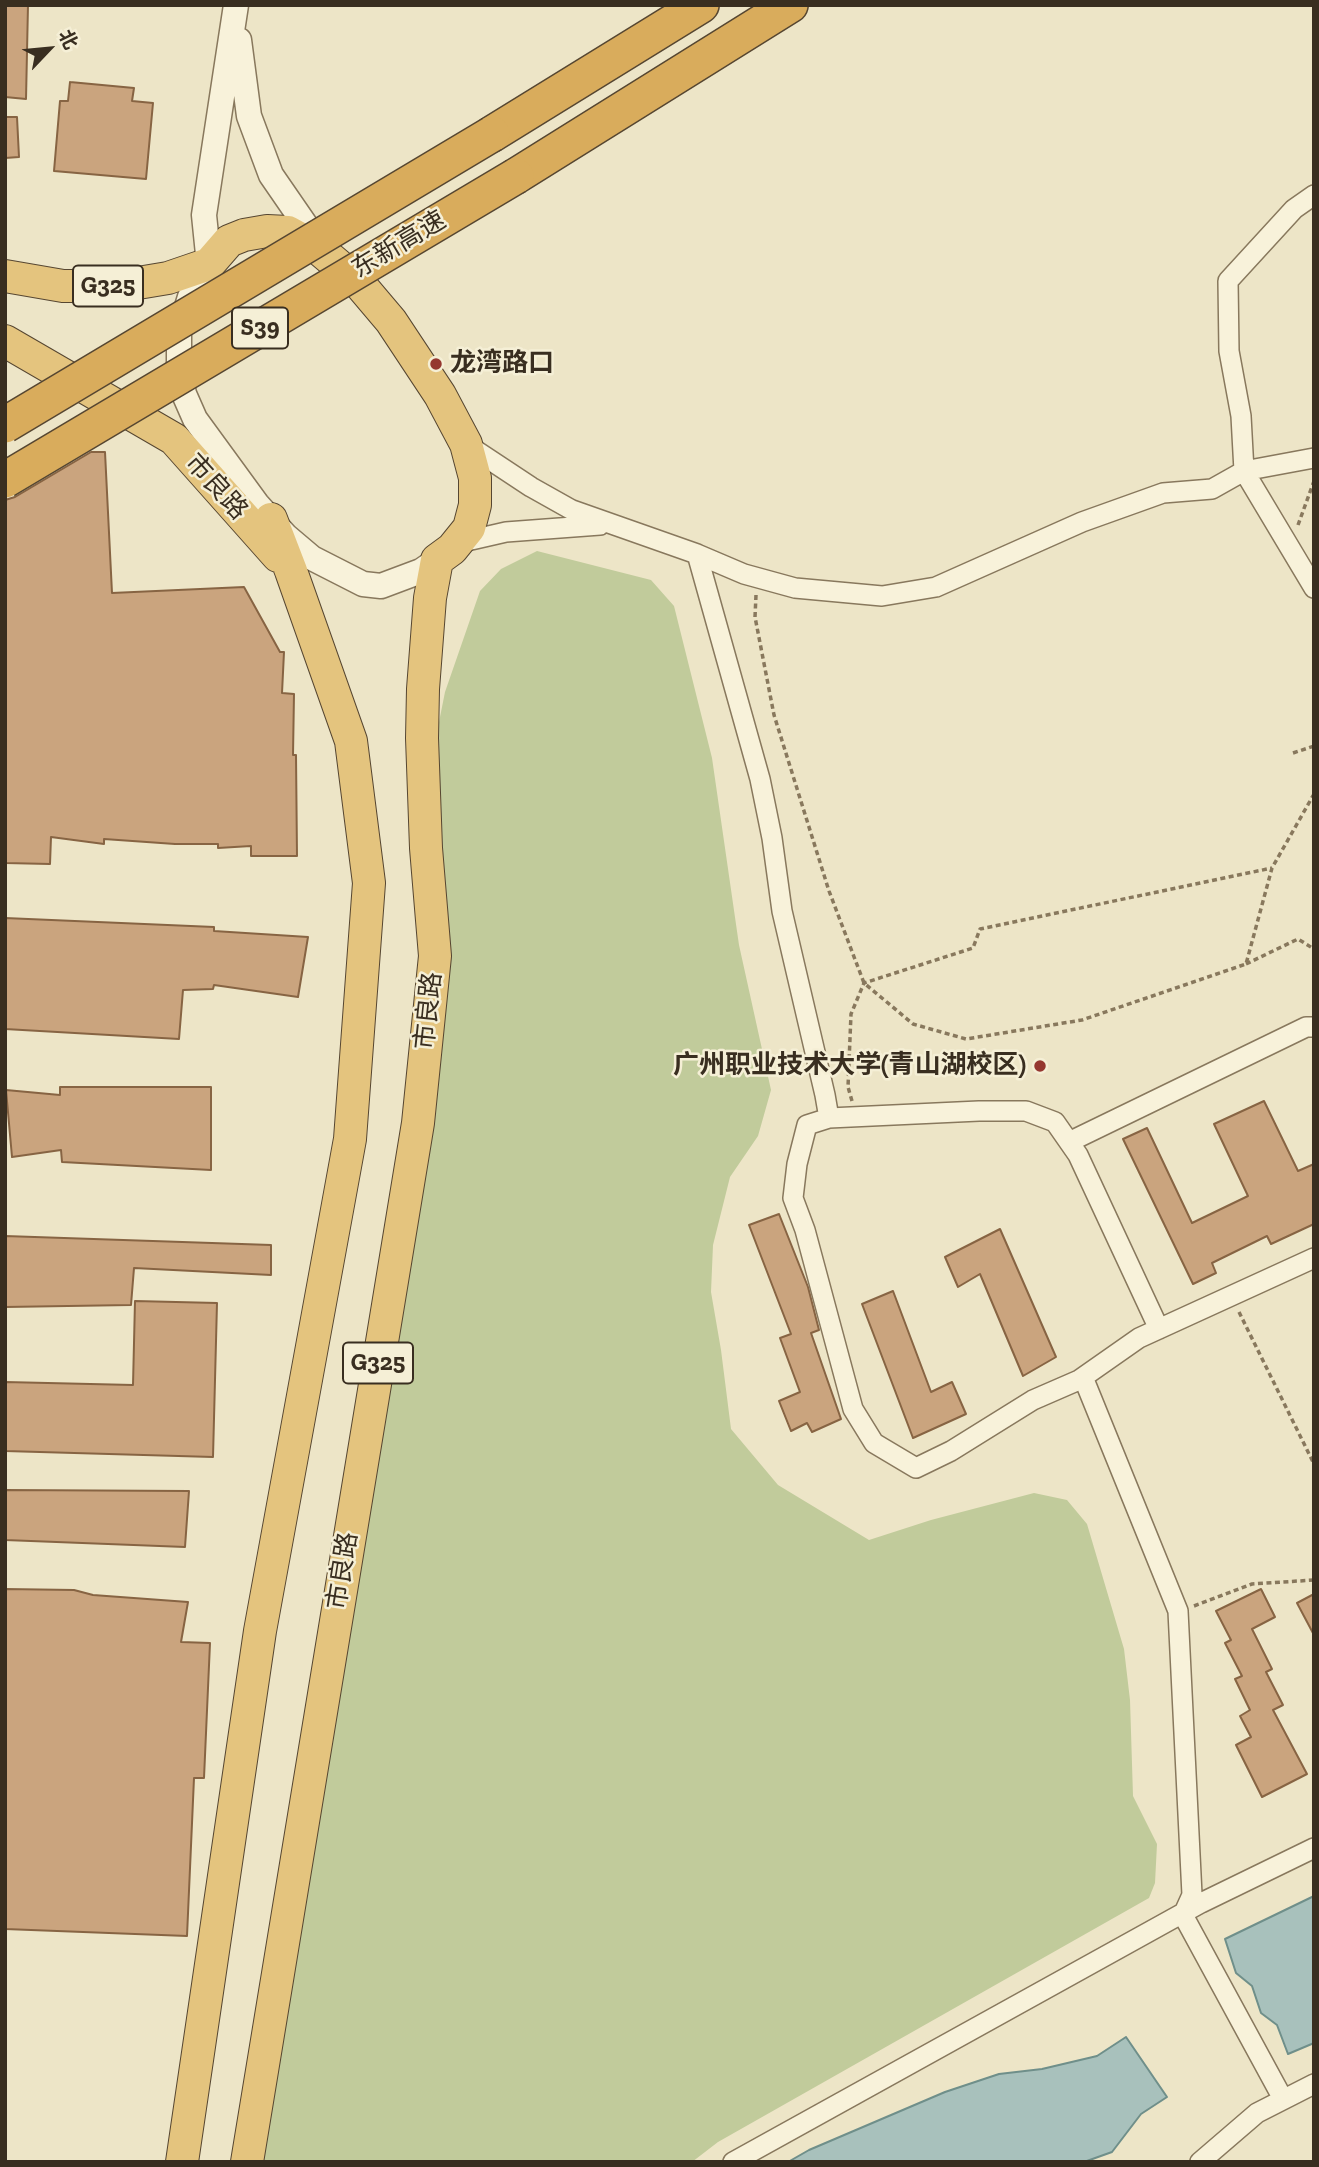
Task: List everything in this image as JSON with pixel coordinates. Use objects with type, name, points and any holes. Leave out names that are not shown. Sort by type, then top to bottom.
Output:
[{"type":"highway","name":"东新高速","points":[[5,425],[492,134],[701,5]]},
{"type":"highway","name":"东新高速","points":[[5,480],[516,176],[790,5]]},
{"type":"highway","name":"市良路","points":[[5,276],[63,286],[120,286],[168,278],[209,264],[229,241],[267,231],[288,233],[327,256],[358,282],[391,321],[440,395],[466,444],[475,478],[475,505],[469,528],[447,551],[430,598],[422,738],[426,848],[435,956],[418,1123],[247,2162]]},
{"type":"highway","name":"市良路","points":[[5,341],[174,439],[291,571],[351,741],[369,883],[350,1139],[260,1631],[182,2162]]},
{"type":"highway","points":[[174,439],[227,465]]},
{"type":"highway","points":[[271,519],[291,571]]},
{"type":"street","points":[[238,5],[238,48],[249,116],[271,175],[327,256]]},
{"type":"street","points":[[238,5],[204,215],[209,264],[190,297],[179,332],[179,366],[184,394],[195,419],[227,465],[271,519],[312,558],[363,584],[381,586],[396,581],[421,571],[447,551],[506,532],[611,525]]},
{"type":"street","points":[[1314,195],[1294,209],[1228,281],[1229,351],[1241,416],[1244,471],[1314,588]]},
{"type":"street","points":[[466,444],[531,487],[572,510],[611,525],[756,577],[795,588],[881,596],[936,587],[1116,509],[1163,493],[1212,489],[1244,471],[1314,458]]},
{"type":"street","points":[[697,554],[760,779],[772,838],[782,911],[829,1118]]},
{"type":"street","points":[[1069,1142],[1306,1027],[1314,1027]]},
{"type":"street","points":[[1159,1329],[1079,1155],[1055,1122],[1026,1111],[829,1118],[807,1125],[797,1164],[793,1198],[805,1230],[853,1409],[874,1443],[916,1468],[951,1451],[1033,1400],[1079,1380],[1139,1338],[1159,1329],[1314,1258]]},
{"type":"street","points":[[1079,1380],[1085,1382],[1178,1611],[1192,1895],[1183,1915]]},
{"type":"street","points":[[733,2162],[1183,1915],[1314,1848]]},
{"type":"street","points":[[1183,1915],[1283,2099]]},
{"type":"street","points":[[1200,2162],[1256,2113],[1314,2084]]},
{"type":"path","points":[[1289,548],[1314,481]]},
{"type":"path","points":[[756,577],[755,617],[774,715],[829,891],[864,982],[913,1024],[966,1039],[1082,1020],[1246,964],[1298,939],[1314,948]]},
{"type":"path","points":[[1293,753],[1314,746]]},
{"type":"path","points":[[1246,964],[1272,868],[1314,794]]},
{"type":"path","points":[[864,982],[973,948],[980,929],[1272,868]]},
{"type":"path","points":[[855,1117],[848,1087],[848,1053],[851,1014],[864,982]]},
{"type":"path","points":[[1231,1296],[1314,1464]]},
{"type":"path","points":[[1178,1611],[1252,1584],[1314,1580]]},
{"type":"green space","points":[[537,551],[651,580],[674,606],[712,758],[739,945],[771,1090],[758,1136],[730,1177],[713,1245],[711,1292],[731,1429],[778,1485],[869,1540],[931,1520],[1034,1493],[1067,1500],[1087,1524],[1124,1649],[1130,1700],[1133,1796],[1157,1844],[1155,1883],[1149,1898],[718,2142],[692,2162],[258,2162],[436,1038],[435,742],[445,692],[480,591],[501,569]]},
{"type":"water","points":[[1314,1896],[1314,2043],[1288,2054],[1277,2025],[1261,2013],[1252,1986],[1236,1973],[1225,1939]]},
{"type":"water","points":[[1126,2037],[1167,2097],[1141,2114],[1112,2152],[1084,2162],[788,2162],[809,2150],[945,2092],[999,2074],[1042,2069],[1097,2056]]},
{"type":"building","points":[[5,5],[28,5],[26,99],[5,97]]},
{"type":"building","points":[[70,82],[134,88],[132,101],[153,103],[146,179],[54,171],[60,101],[68,101]]},
{"type":"building","points":[[5,117],[17,117],[19,157],[5,158]]},
{"type":"building","points":[[91,452],[105,452],[112,593],[244,587],[280,652],[284,652],[282,693],[294,694],[293,755],[296,755],[297,856],[251,856],[251,846],[218,848],[218,844],[104,839],[104,844],[51,837],[50,864],[5,863],[5,500],[15,497]]},
{"type":"building","points":[[5,918],[214,927],[214,931],[308,937],[298,997],[214,985],[213,989],[183,990],[179,1039],[5,1029]]},
{"type":"building","points":[[60,1087],[211,1087],[211,1170],[62,1162],[61,1150],[12,1157],[6,1090],[60,1095]]},
{"type":"building","points":[[1264,1101],[1298,1171],[1314,1164],[1314,1224],[1271,1244],[1267,1236],[1212,1263],[1216,1273],[1193,1284],[1123,1139],[1147,1128],[1192,1223],[1248,1196],[1214,1124]]},
{"type":"building","points":[[779,1214],[808,1287],[819,1330],[811,1333],[841,1419],[812,1432],[807,1423],[791,1431],[779,1401],[800,1392],[780,1338],[791,1334],[749,1225]]},
{"type":"building","points":[[1000,1229],[1056,1357],[1023,1376],[980,1274],[958,1287],[945,1257]]},
{"type":"building","points":[[5,1236],[271,1245],[271,1275],[134,1268],[131,1305],[5,1307]]},
{"type":"building","points":[[893,1291],[931,1392],[952,1382],[966,1414],[913,1438],[862,1304]]},
{"type":"building","points":[[135,1301],[217,1303],[213,1457],[5,1451],[5,1382],[133,1385]]},
{"type":"building","points":[[5,1490],[189,1491],[185,1547],[5,1540]]},
{"type":"building","points":[[5,1589],[74,1590],[93,1595],[188,1602],[181,1642],[210,1643],[204,1778],[194,1778],[187,1936],[5,1929]]},
{"type":"building","points":[[1261,1589],[1275,1617],[1252,1629],[1272,1669],[1266,1672],[1283,1705],[1273,1710],[1307,1774],[1262,1797],[1236,1745],[1251,1737],[1240,1716],[1250,1710],[1235,1679],[1242,1676],[1225,1643],[1231,1640],[1216,1611]]},
{"type":"building","points":[[1314,1594],[1314,1635],[1297,1603]]},
{"type":"place","name":"龙湾路口","points":[[436,364]]},
{"type":"place","name":"广州职业技术大学(青山湖校区)","points":[[1040,1066]]}]
